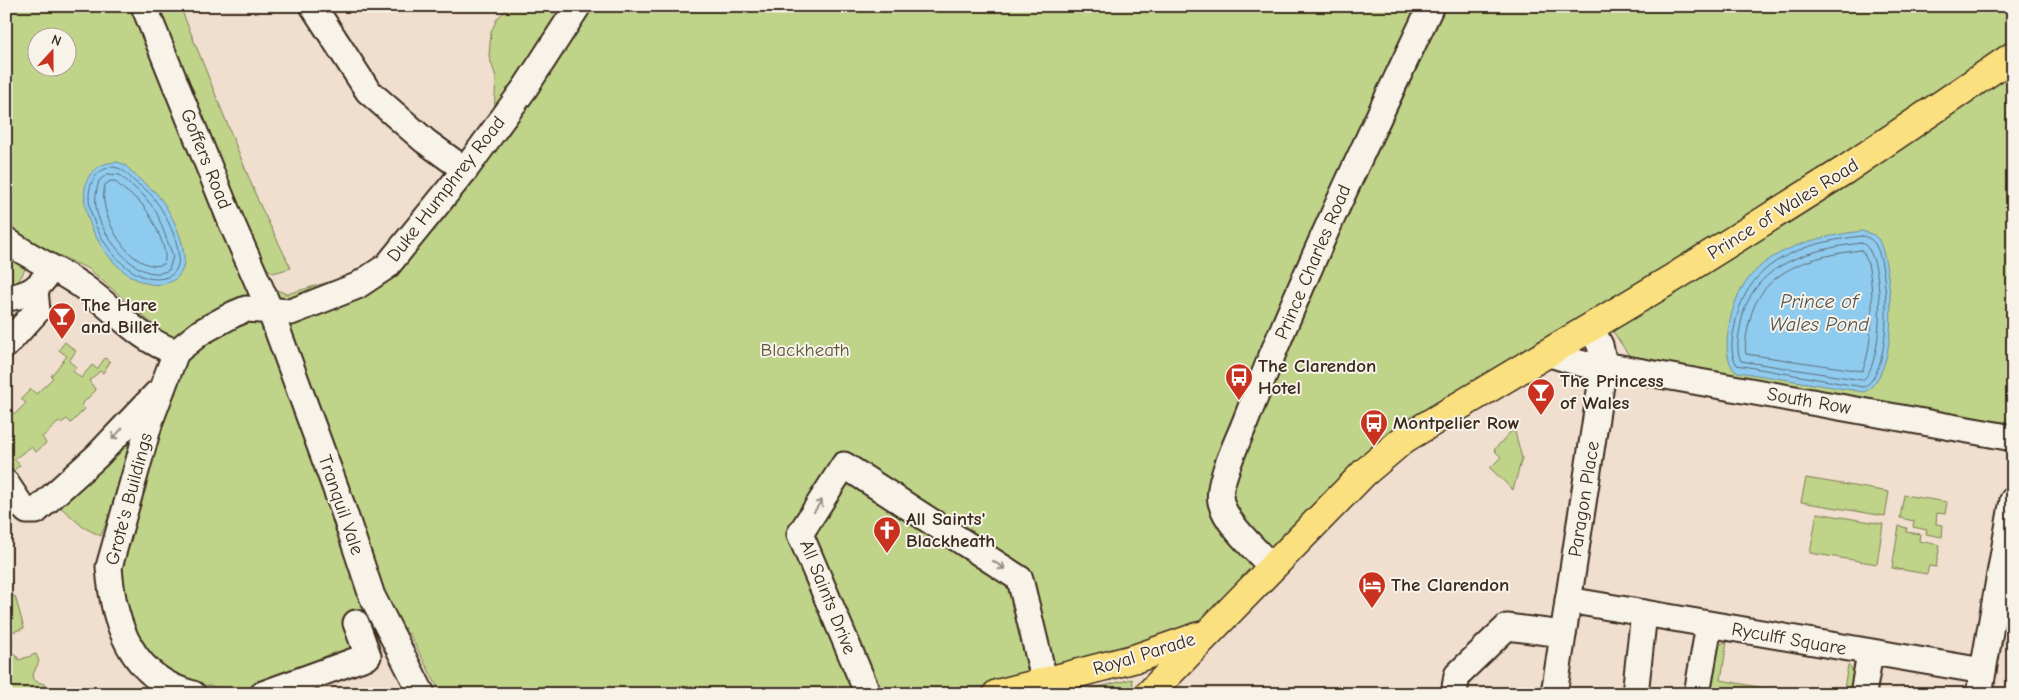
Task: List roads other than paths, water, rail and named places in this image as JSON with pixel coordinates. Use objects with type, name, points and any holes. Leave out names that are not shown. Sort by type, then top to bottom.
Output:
[{"type":"main road","name":"Prince of Wales Road","points":[[1548,354],[1845,170],[2013,56]]},
{"type":"main road","points":[[1149,694],[1204,635],[1364,473],[1412,434],[1548,354]]},
{"type":"main road","name":"Royal Parade","points":[[997,694],[1138,658],[1204,635]]},
{"type":"street","name":"Goffers Road","points":[[144,6],[230,219],[270,310]]},
{"type":"street","points":[[313,6],[368,91],[425,141],[465,170]]},
{"type":"street","name":"Duke Humphrey Road","points":[[176,352],[201,332],[246,309],[291,312],[338,295],[373,276],[402,249],[465,170],[524,88],[578,6]]},
{"type":"street","name":"Prince Charles Road","points":[[1272,567],[1227,516],[1221,503],[1222,484],[1255,397],[1336,206],[1431,6]]},
{"type":"street","points":[[6,240],[51,269],[81,285],[145,338],[160,347],[176,352]]},
{"type":"street","points":[[6,298],[18,297],[35,290],[51,269]]},
{"type":"street","points":[[6,345],[38,311],[35,290]]},
{"type":"street","name":"Tranquil Vale","points":[[270,310],[342,503],[372,596],[422,694]]},
{"type":"street","points":[[1592,328],[1600,345],[1604,365]]},
{"type":"street","name":"Grote's Buildings","points":[[176,352],[150,421],[110,567],[111,590],[123,631],[133,652],[148,672],[165,685],[193,694]]},
{"type":"street","name":"South Row","points":[[1548,354],[1591,367],[1604,365],[2013,438]]},
{"type":"street","name":"Paragon Place","points":[[1554,694],[1604,365]]},
{"type":"street","points":[[6,483],[27,511],[36,511],[97,456],[163,386]]},
{"type":"street","name":"All Saints Drive","points":[[868,694],[800,534],[844,465],[1020,579],[1044,683]]},
{"type":"street","points":[[1981,683],[2013,500]]},
{"type":"street","name":"Ryculff Square","points":[[1568,600],[1870,653],[1981,683]]},
{"type":"street","points":[[1634,694],[1644,613]]},
{"type":"street","points":[[263,694],[368,656],[356,623]]},
{"type":"street","name":"Ryculff Square","points":[[1697,694],[1709,625]]},
{"type":"street","points":[[1454,694],[1457,675],[1507,627],[1563,634]]},
{"type":"street","name":"Ryculff Square","points":[[1863,694],[1870,653]]},
{"type":"water","points":[[117,162],[126,166],[155,192],[173,218],[184,259],[182,270],[175,279],[163,284],[141,281],[121,269],[104,250],[92,228],[85,204],[86,184],[96,168]]},
{"type":"water","name":"Prince of Wales Pond","points":[[1862,231],[1874,235],[1879,240],[1888,275],[1891,321],[1889,344],[1884,365],[1876,381],[1864,392],[1738,372],[1733,369],[1727,351],[1730,321],[1737,298],[1748,279],[1762,265],[1779,253],[1798,245],[1840,234]]},
{"type":"place","name":"The Hare and Billet","points":[[62,340]]},
{"type":"place","name":"The Clarendon Hotel","points":[[1239,401]]},
{"type":"place","name":"The Princess of Wales","points":[[1541,416]]},
{"type":"place","name":"Montpelier Row","points":[[1374,447]]},
{"type":"place","name":"All Saints' Blackheath","points":[[887,554]]},
{"type":"place","name":"The Clarendon","points":[[1372,609]]},
{"type":"park label","name":"Blackheath","points":[[805,350]]}]
